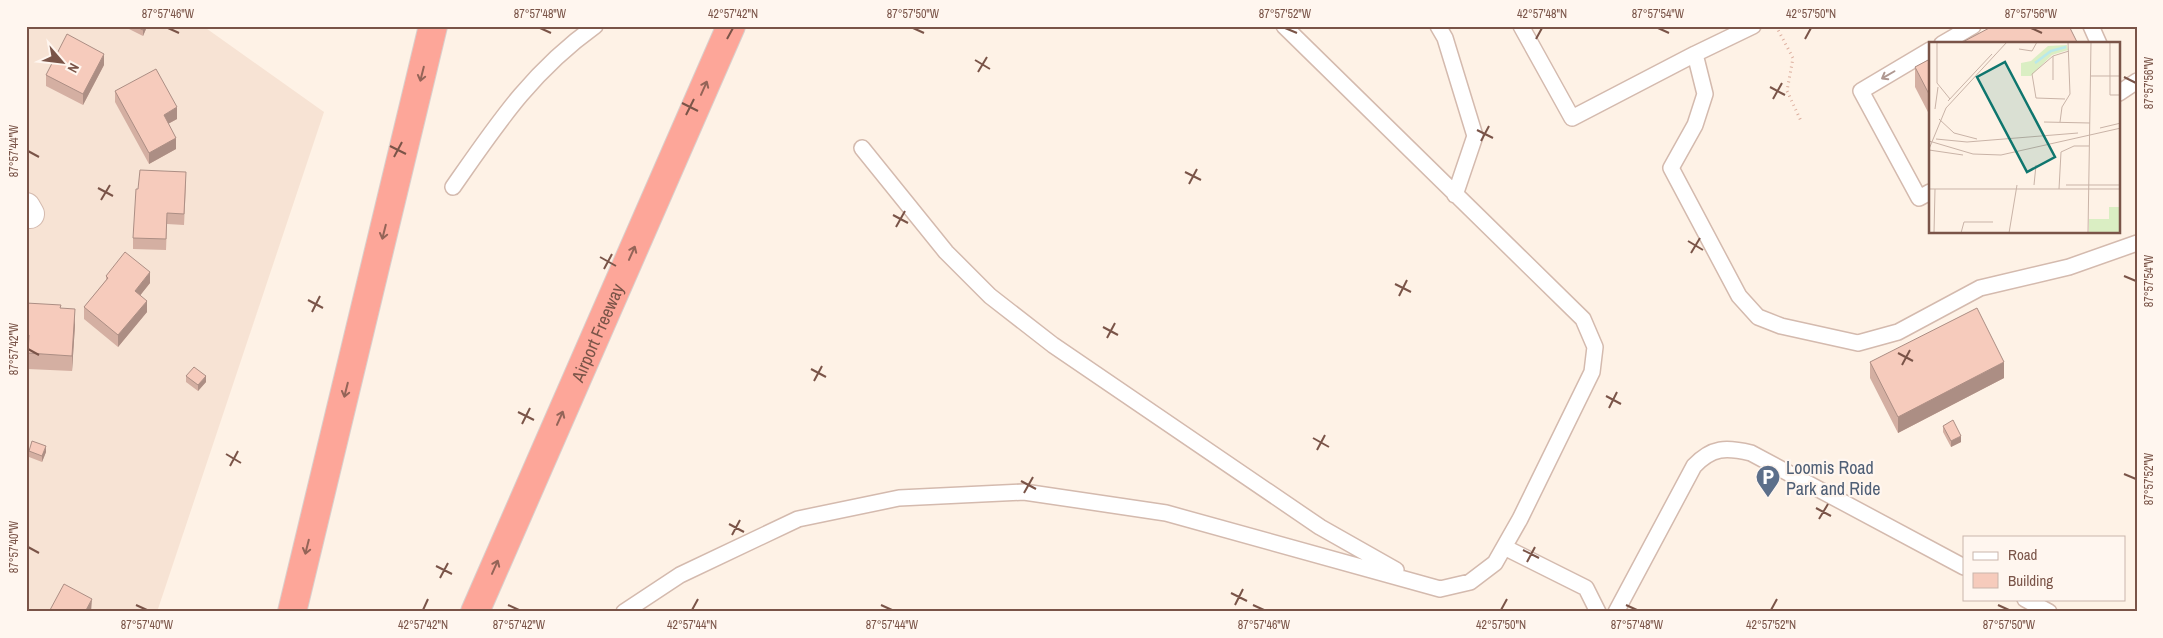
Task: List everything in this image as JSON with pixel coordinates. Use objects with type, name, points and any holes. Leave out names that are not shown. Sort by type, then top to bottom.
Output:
[{"type":"highway","points":[[292,612],[433,26]]},
{"type":"highway","name":"Airport Freeway","points":[[475,612],[731,26]]},
{"type":"lane","points":[[453,187],[508,108],[572,42],[595,26]]},
{"type":"lane","points":[[624,612],[680,575],[798,519],[899,498],[1024,492],[1166,513],[1440,589],[1470,582],[1495,562],[1520,519],[1592,372],[1595,348],[1583,319],[1454,195],[1284,26]]},
{"type":"lane","points":[[1438,26],[1445,38],[1474,136],[1454,195]]},
{"type":"lane","points":[[1521,26],[1572,118],[1753,26]]},
{"type":"lane","points":[[1945,42],[1972,26]]},
{"type":"lane","points":[[2091,26],[2098,42]]},
{"type":"lane","points":[[1929,51],[1861,91],[1919,198],[1929,193]]},
{"type":"lane","points":[[1695,54],[1705,94],[1695,125],[1671,168],[1739,296],[1758,317],[1781,326],[1858,343],[1898,332],[1980,288],[2069,267],[2137,243]]},
{"type":"lane","points":[[2120,90],[2137,81]]},
{"type":"lane","points":[[862,148],[946,252],[990,296],[1053,345],[1320,527],[1386,565],[1440,589]]},
{"type":"lane","points":[[1616,612],[1694,466],[1705,455],[1720,450],[1736,449],[1750,453],[1963,566]]},
{"type":"lane","points":[[1504,547],[1586,588],[1598,612]]},
{"type":"lane","points":[[2027,600],[2049,612]]},
{"type":"path","points":[[1776,26],[1793,58],[1787,91],[1801,121]]},
{"type":"shaded area","points":[[26,26],[203,26],[324,112],[157,612],[26,612]]},
{"type":"building","points":[[135,26],[145,26],[143,30]]},
{"type":"building","points":[[1993,26],[2069,26],[2077,42],[1963,42]]},
{"type":"building","points":[[67,34],[104,54],[83,94],[46,75]]},
{"type":"building","points":[[1929,60],[1929,94],[1915,67]]},
{"type":"building","points":[[156,69],[177,107],[164,115],[176,138],[149,153],[115,91]]},
{"type":"building","points":[[140,170],[186,172],[184,214],[167,213],[166,239],[133,238],[136,189],[138,189]]},
{"type":"building","points":[[125,252],[150,272],[135,291],[147,301],[118,335],[84,307],[108,278],[106,276]]},
{"type":"building","points":[[26,303],[61,305],[60,308],[75,309],[72,356],[28,353],[29,335],[26,335]]},
{"type":"building","points":[[1977,308],[2004,362],[1898,417],[1870,362]]},
{"type":"building","points":[[194,367],[206,376],[198,385],[186,376]]},
{"type":"building","points":[[1953,420],[1961,436],[1951,441],[1943,426]]},
{"type":"building","points":[[32,441],[46,446],[42,456],[29,451]]},
{"type":"building","points":[[64,584],[92,599],[85,612],[53,612],[50,610]]},
{"type":"place","name":"Loomis Road Park and Ride","points":[[1768,498]]}]
